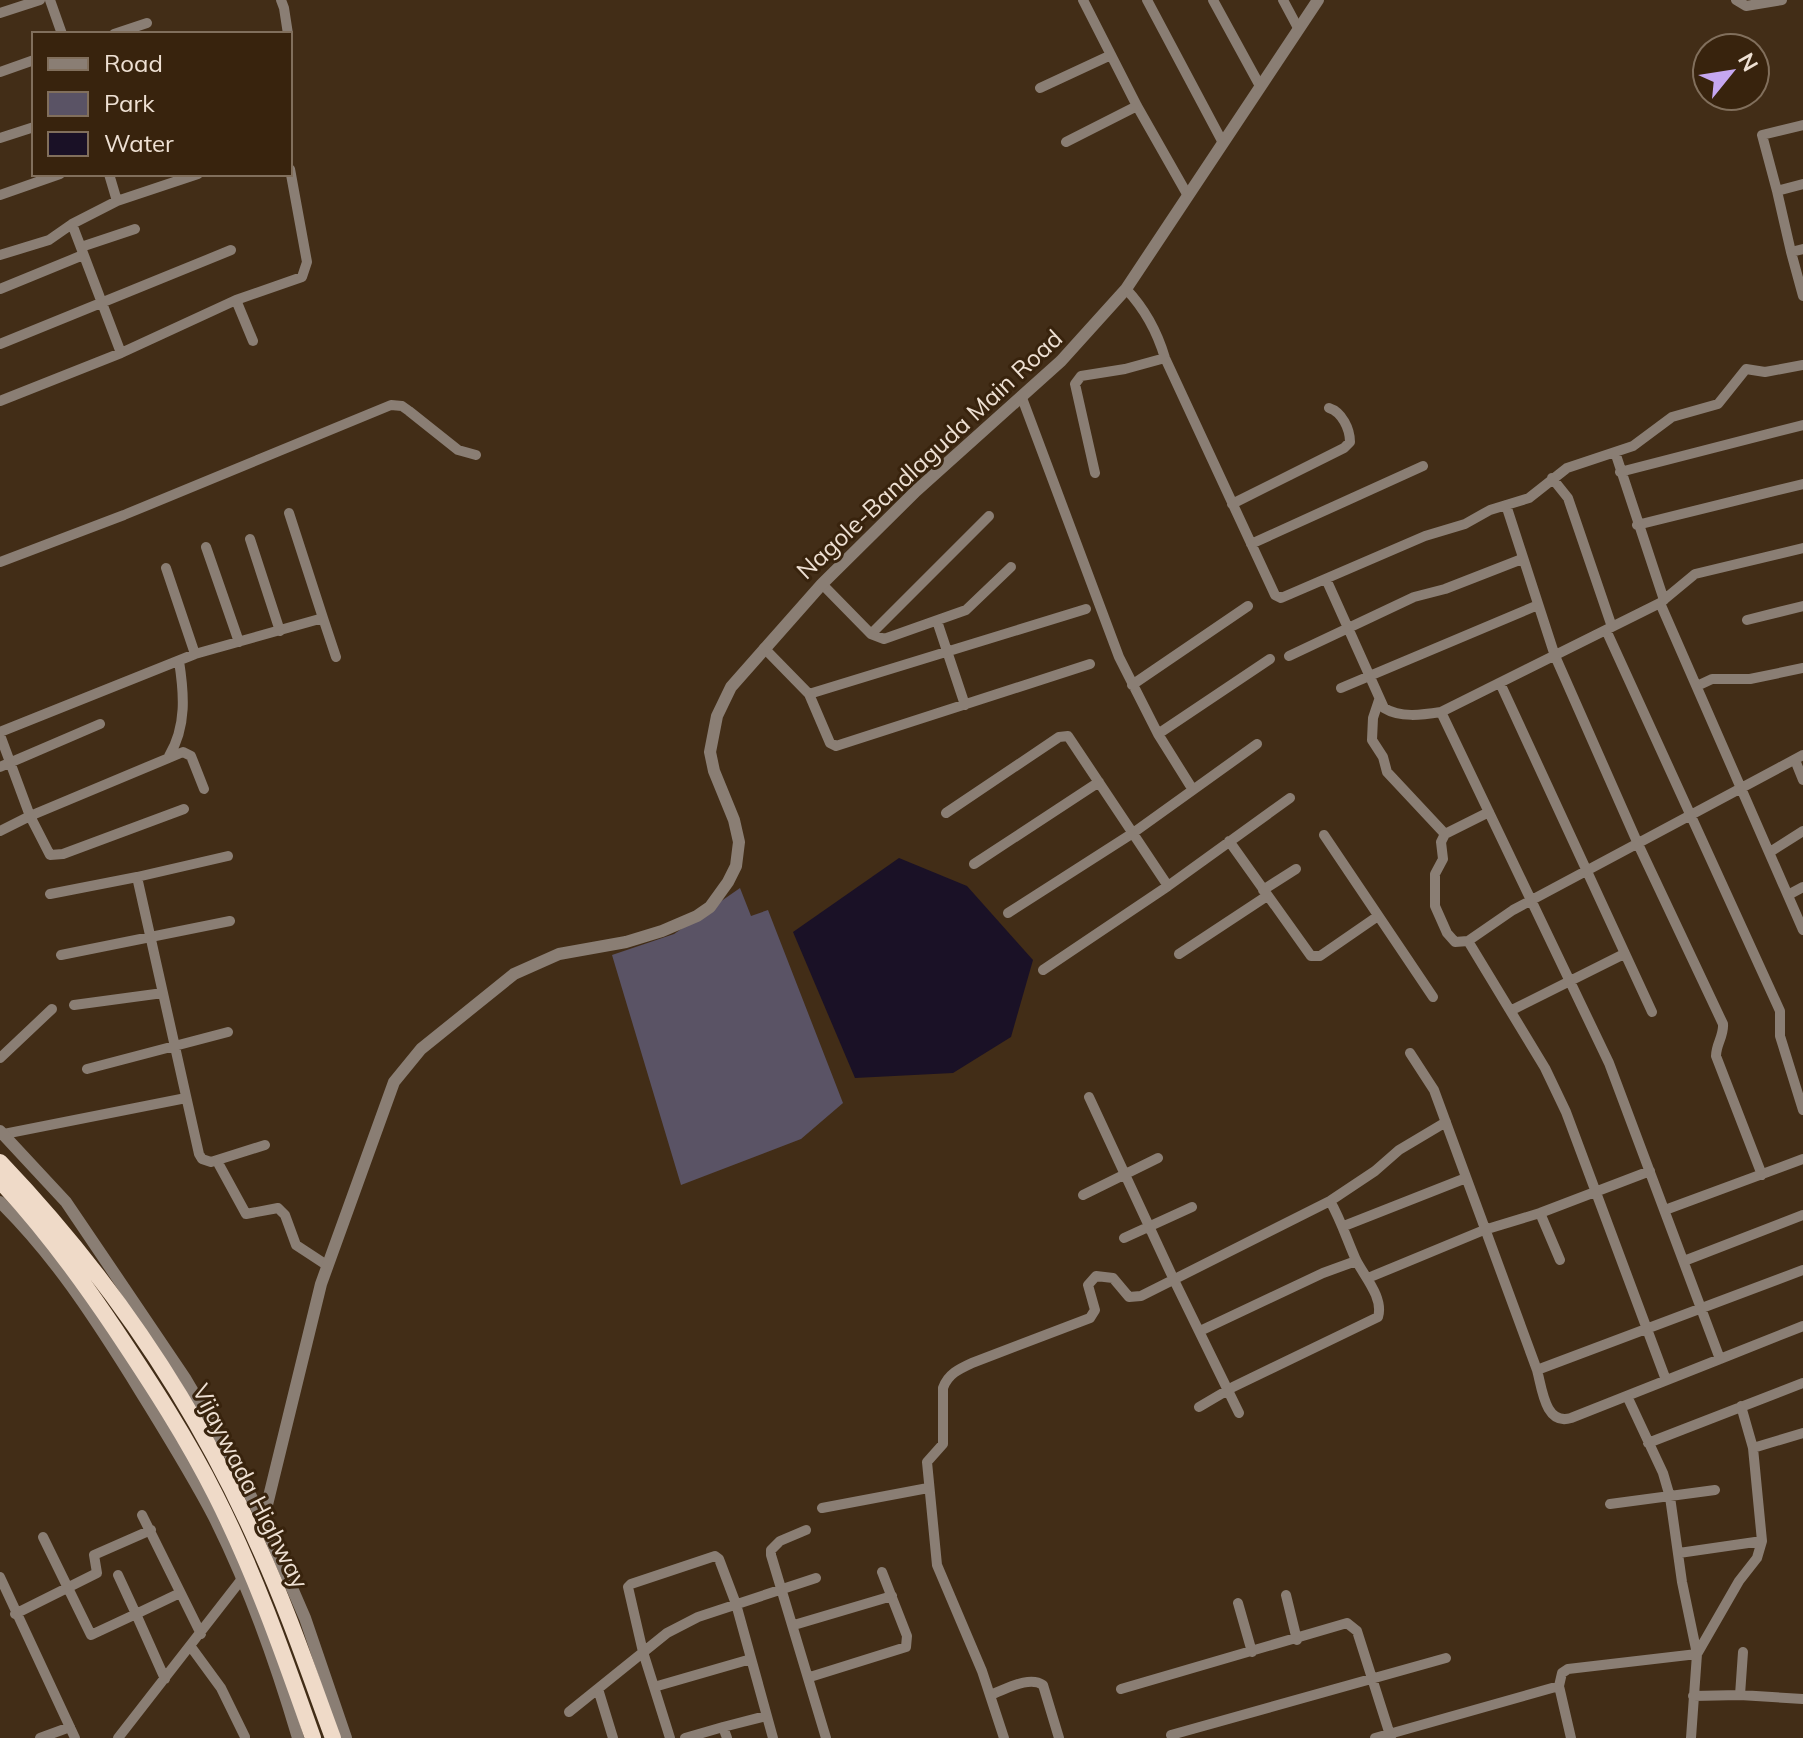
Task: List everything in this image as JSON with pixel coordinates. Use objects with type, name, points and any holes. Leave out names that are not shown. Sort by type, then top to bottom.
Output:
[{"type":"highway","name":"Vijaywada Highway","points":[[0,1162],[82,1254],[173,1384],[209,1446],[258,1543],[333,1738]]},
{"type":"highway","name":"Vijaywada Highway","points":[[0,1181],[28,1210],[103,1311],[168,1412],[216,1496],[274,1628],[313,1738]]},
{"type":"street","points":[[0,13],[40,0]]},
{"type":"street","points":[[50,0],[61,32]]},
{"type":"street","points":[[281,0],[288,32]]},
{"type":"street","points":[[1083,0],[1137,106],[1187,194]]},
{"type":"street","points":[[1147,0],[1222,141]]},
{"type":"street","points":[[1213,0],[1260,86]]},
{"type":"street","points":[[1283,0],[1298,28]]},
{"type":"street","name":"Nagole-Bandlaguda Main Road","points":[[263,1521],[328,1266],[394,1082],[421,1049],[514,974],[559,954],[626,942],[662,931],[697,916],[721,895],[736,866],[739,842],[710,752],[712,733],[731,687],[822,584],[916,491],[1070,352],[1126,289],[1318,0]]},
{"type":"street","points":[[1736,0],[1746,6],[1782,0]]},
{"type":"street","points":[[120,32],[147,23]]},
{"type":"street","points":[[1040,88],[1111,55]]},
{"type":"street","points":[[0,72],[32,61]]},
{"type":"street","points":[[1066,142],[1137,106]]},
{"type":"street","points":[[1803,125],[1762,135],[1803,296]]},
{"type":"street","points":[[0,138],[32,128]]},
{"type":"street","points":[[0,195],[54,176]]},
{"type":"street","points":[[110,176],[117,201]]},
{"type":"street","points":[[0,255],[49,240],[72,224],[117,201],[192,176]]},
{"type":"street","points":[[0,401],[121,353],[236,300],[302,277],[307,262],[291,176]]},
{"type":"street","points":[[1777,191],[1803,184]]},
{"type":"street","points":[[72,224],[121,353]]},
{"type":"street","points":[[0,289],[135,229]]},
{"type":"street","points":[[1791,252],[1803,249]]},
{"type":"street","points":[[0,344],[231,250]]},
{"type":"street","points":[[1126,289],[1139,303],[1155,331],[1232,504],[1275,595],[1281,598],[1425,536],[1465,524],[1490,510],[1529,498],[1567,468],[1633,446],[1672,417],[1718,404],[1746,369],[1765,372],[1803,365]]},
{"type":"street","points":[[236,300],[253,341]]},
{"type":"street","points":[[1095,473],[1075,384],[1081,376],[1165,358]]},
{"type":"street","points":[[1022,398],[1119,657],[1158,734],[1193,790]]},
{"type":"street","points":[[0,562],[124,515],[391,405],[402,406],[458,450],[476,455]]},
{"type":"street","points":[[1232,504],[1344,448],[1350,442],[1350,435],[1339,413],[1329,408]]},
{"type":"street","points":[[1620,472],[1803,425]]},
{"type":"street","points":[[1615,452],[1662,602],[1803,930]]},
{"type":"street","points":[[1251,544],[1423,466]]},
{"type":"street","points":[[1552,478],[1568,498],[1609,629],[1690,816],[1780,1011],[1780,1036],[1803,1110]]},
{"type":"street","points":[[1637,525],[1803,484]]},
{"type":"street","points":[[1506,505],[1555,656],[1638,844],[1723,1024],[1716,1056],[1762,1175]]},
{"type":"street","points":[[289,513],[336,657]]},
{"type":"street","points":[[871,634],[989,516]]},
{"type":"street","points":[[250,539],[280,631]]},
{"type":"street","points":[[206,547],[239,642]]},
{"type":"street","points":[[1326,579],[1384,708],[1393,714],[1441,712],[1662,602],[1695,574],[1803,548]]},
{"type":"street","points":[[1289,656],[1414,597],[1445,589],[1522,559]]},
{"type":"street","points":[[822,584],[871,634],[884,639],[972,606],[1011,567]]},
{"type":"street","points":[[166,568],[195,654]]},
{"type":"street","points":[[1341,688],[1538,605]]},
{"type":"street","points":[[1132,685],[1248,606]]},
{"type":"street","points":[[1747,620],[1803,606]]},
{"type":"street","points":[[809,694],[1086,609]]},
{"type":"street","points":[[184,809],[105,840],[55,855],[46,852],[5,765],[0,734],[195,654],[323,618]]},
{"type":"street","points":[[937,621],[965,705]]},
{"type":"street","points":[[764,648],[809,694],[830,743],[836,746],[1090,664]]},
{"type":"street","points":[[1158,734],[1270,659]]},
{"type":"street","points":[[169,756],[183,715],[184,694],[179,661]]},
{"type":"street","points":[[1697,686],[1712,679],[1750,679],[1803,668]]},
{"type":"street","points":[[1500,683],[1652,1012]]},
{"type":"street","points":[[1379,700],[1373,718],[1372,740],[1383,757],[1387,772],[1445,834]]},
{"type":"street","points":[[1441,712],[1609,1063],[1720,1359]]},
{"type":"street","points":[[5,765],[100,724]]},
{"type":"street","points":[[946,813],[1063,736],[1068,736],[1168,886]]},
{"type":"street","points":[[1008,913],[1133,833],[1257,744]]},
{"type":"street","points":[[0,831],[183,752],[191,756],[204,789]]},
{"type":"street","points":[[1489,812],[1445,834],[1441,842],[1443,859],[1435,874],[1435,906],[1447,933],[1455,942],[1468,941],[1532,900],[1799,757],[1803,780]]},
{"type":"street","points":[[974,864],[1099,782]]},
{"type":"street","points":[[1043,970],[1168,886],[1290,798]]},
{"type":"street","points":[[1770,852],[1803,831]]},
{"type":"street","points":[[1324,835],[1433,997]]},
{"type":"street","points":[[1229,841],[1307,954],[1315,957],[1378,916]]},
{"type":"street","points":[[50,894],[228,856]]},
{"type":"street","points":[[1179,954],[1296,869]]},
{"type":"street","points":[[137,877],[199,1154],[207,1161],[217,1161],[265,1145]]},
{"type":"street","points":[[1788,895],[1803,887]]},
{"type":"street","points":[[61,955],[230,921]]},
{"type":"street","points":[[1468,941],[1512,1010],[1566,1112],[1666,1380]]},
{"type":"street","points":[[1512,1010],[1624,954]]},
{"type":"street","points":[[74,1005],[163,993]]},
{"type":"street","points":[[0,1058],[52,1009]]},
{"type":"street","points":[[87,1069],[228,1032]]},
{"type":"street","points":[[1410,1053],[1434,1090],[1537,1370],[1548,1409],[1559,1419],[1571,1418],[1803,1326]]},
{"type":"street","points":[[1089,1097],[1239,1413]]},
{"type":"street","points":[[2,1132],[186,1098]]},
{"type":"street","points":[[1004,1738],[990,1695],[937,1565],[927,1462],[940,1449],[945,1435],[943,1388],[950,1375],[972,1363],[1090,1318],[1095,1310],[1088,1285],[1096,1276],[1113,1278],[1129,1297],[1134,1298],[1330,1201],[1367,1177],[1399,1150],[1446,1122]]},
{"type":"street","points":[[2,1132],[66,1202],[124,1286],[232,1458],[305,1618],[346,1738]]},
{"type":"street","points":[[1083,1195],[1158,1158]]},
{"type":"street","points":[[1665,1210],[1803,1159]]},
{"type":"street","points":[[217,1161],[246,1214],[278,1208],[285,1215],[296,1245],[328,1266]]},
{"type":"street","points":[[1368,1278],[1484,1230],[1540,1213],[1650,1171]]},
{"type":"street","points":[[1344,1226],[1466,1178]]},
{"type":"street","points":[[1199,1407],[1378,1317],[1380,1311],[1368,1278],[1356,1261],[1344,1226],[1330,1201]]},
{"type":"street","points":[[0,1202],[65,1275],[162,1427],[214,1518],[262,1631],[298,1738]]},
{"type":"street","points":[[1124,1238],[1192,1207]]},
{"type":"street","points":[[1540,1213],[1560,1260]]},
{"type":"street","points":[[1684,1261],[1803,1215]]},
{"type":"street","points":[[1200,1331],[1323,1273],[1356,1261]]},
{"type":"street","points":[[1537,1370],[1803,1270]]},
{"type":"street","points":[[1648,1443],[1803,1383]]},
{"type":"street","points":[[1627,1396],[1663,1473],[1670,1497],[1682,1582],[1697,1654],[1691,1738]]},
{"type":"street","points":[[1697,1654],[1739,1581],[1757,1558],[1762,1541],[1753,1448],[1741,1406]]},
{"type":"street","points":[[1753,1448],[1803,1433]]},
{"type":"street","points":[[822,1508],[928,1488]]},
{"type":"street","points":[[1610,1504],[1715,1490]]},
{"type":"street","points":[[142,1515],[201,1634]]},
{"type":"street","points":[[15,1614],[97,1573],[94,1555],[151,1530]]},
{"type":"street","points":[[806,1530],[780,1541],[771,1550],[826,1738]]},
{"type":"street","points":[[43,1537],[91,1635],[180,1593]]},
{"type":"street","points":[[1679,1553],[1762,1541]]},
{"type":"street","points":[[670,1738],[628,1593],[631,1584],[717,1556],[736,1604],[773,1738]]},
{"type":"street","points":[[810,1677],[906,1647],[907,1636],[882,1572]]},
{"type":"street","points":[[118,1575],[165,1679]]},
{"type":"street","points":[[0,1577],[72,1733],[40,1738]]},
{"type":"street","points":[[569,1712],[667,1633],[698,1617],[816,1578]]},
{"type":"street","points":[[121,1737],[241,1580]]},
{"type":"street","points":[[1286,1595],[1297,1640]]},
{"type":"street","points":[[794,1625],[892,1596]]},
{"type":"street","points":[[1238,1603],[1252,1652]]},
{"type":"street","points":[[1121,1689],[1297,1640],[1342,1624],[1351,1625],[1357,1631],[1390,1736]]},
{"type":"street","points":[[191,1647],[221,1688],[245,1737]]},
{"type":"street","points":[[1740,1695],[1743,1652]]},
{"type":"street","points":[[1571,1738],[1559,1686],[1562,1673],[1568,1669],[1697,1654]]},
{"type":"street","points":[[1171,1735],[1446,1658]]},
{"type":"street","points":[[654,1687],[751,1659]]},
{"type":"street","points":[[990,1695],[1031,1681],[1039,1682],[1043,1685],[1059,1738]]},
{"type":"street","points":[[1375,1738],[1559,1686]]},
{"type":"street","points":[[598,1689],[613,1738]]},
{"type":"street","points":[[1693,1696],[1803,1699]]},
{"type":"street","points":[[685,1738],[725,1733],[766,1716]]},
{"type":"green space","points":[[740,888],[751,916],[768,910],[843,1103],[801,1139],[681,1185],[612,955],[674,934]]},
{"type":"water","points":[[899,858],[967,886],[1033,960],[1011,1037],[953,1073],[855,1078],[793,932]]}]
